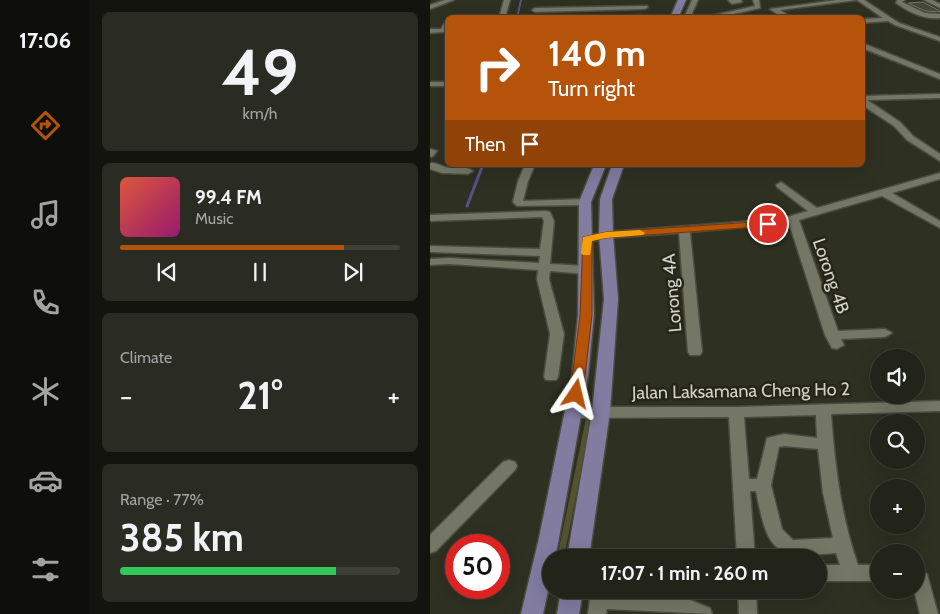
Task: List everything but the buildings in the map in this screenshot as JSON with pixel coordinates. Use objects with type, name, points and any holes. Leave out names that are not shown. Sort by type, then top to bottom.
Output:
[{"type":"main road","points":[[675,15],[682,0]]},
{"type":"main road","points":[[532,614],[580,376],[586,315],[586,202],[599,167]]},
{"type":"main road","points":[[579,549],[601,412],[611,300],[606,235],[606,199],[617,167]]},
{"type":"main road","points":[[568,614],[570,599]]},
{"type":"street","points":[[430,7],[451,0]]},
{"type":"street","points":[[503,15],[507,0]]},
{"type":"street","points":[[596,0],[596,15]]},
{"type":"street","points":[[690,15],[695,0]]},
{"type":"street","points":[[731,0],[732,2],[739,2],[738,0]]},
{"type":"street","points":[[756,0],[759,6],[758,9]]},
{"type":"street","points":[[722,15],[758,9],[774,9],[800,2],[854,0]]},
{"type":"street","points":[[860,0],[897,24],[940,39]]},
{"type":"street","points":[[902,0],[898,2],[913,11],[930,18],[940,16]]},
{"type":"street","points":[[927,0],[939,4]]},
{"type":"street","points":[[536,10],[645,7]]},
{"type":"street","points":[[735,15],[758,9]]},
{"type":"street","points":[[774,9],[784,15]]},
{"type":"street","points":[[865,21],[889,19]]},
{"type":"street","points":[[430,26],[445,25]]},
{"type":"street","points":[[430,31],[443,31],[445,27]]},
{"type":"street","points":[[430,38],[445,37]]},
{"type":"street","points":[[865,46],[940,77]]},
{"type":"street","points":[[430,84],[445,84]]},
{"type":"street","points":[[865,100],[940,96]]},
{"type":"street","points":[[865,102],[897,124],[910,138],[940,158]]},
{"type":"street","points":[[434,166],[442,170],[468,171]]},
{"type":"street","points":[[529,167],[523,181],[518,202],[520,204],[586,202]]},
{"type":"street","points":[[587,239],[606,235],[768,224],[940,176]]},
{"type":"street","points":[[925,180],[940,188]]},
{"type":"street","points":[[781,185],[814,211]]},
{"type":"street","points":[[883,192],[940,225]]},
{"type":"street","points":[[430,218],[546,214],[549,221],[543,279],[557,334],[551,376]]},
{"type":"street","name":"Lorong 4B","points":[[793,218],[834,340],[885,333]]},
{"type":"street","name":"Lorong 4A","points":[[684,230],[694,352]]},
{"type":"street","points":[[430,249],[545,253]]},
{"type":"street","points":[[430,262],[449,261],[586,270]]},
{"type":"street","name":"Jalan Laksamana Cheng Ho 2","points":[[573,414],[601,412],[736,412],[940,406]]},
{"type":"street","points":[[823,409],[825,444],[841,545],[852,573]]},
{"type":"street","points":[[736,412],[745,549]]},
{"type":"street","points":[[825,444],[791,440],[772,442],[768,457],[766,479],[763,485],[776,536],[782,543],[790,548],[841,545]]},
{"type":"street","points":[[430,546],[510,466]]},
{"type":"street","points":[[741,485],[763,485]]},
{"type":"street","points":[[827,573],[870,573]]},
{"type":"street","points":[[925,595],[930,614]]},
{"type":"street","points":[[747,599],[748,614]]},
{"type":"street","points":[[599,601],[683,605],[703,614]]},
{"type":"green space","points":[[587,414],[592,415],[566,549],[559,549]]},
{"type":"waterway","points":[[518,15],[521,0]]},
{"type":"waterway","points":[[467,206],[482,167]]},
{"type":"slow traffic","points":[[586,253],[587,239],[606,235],[640,233]]},
{"type":"route","points":[[576,394],[580,376],[586,315],[587,239],[606,235],[768,224]]}]
